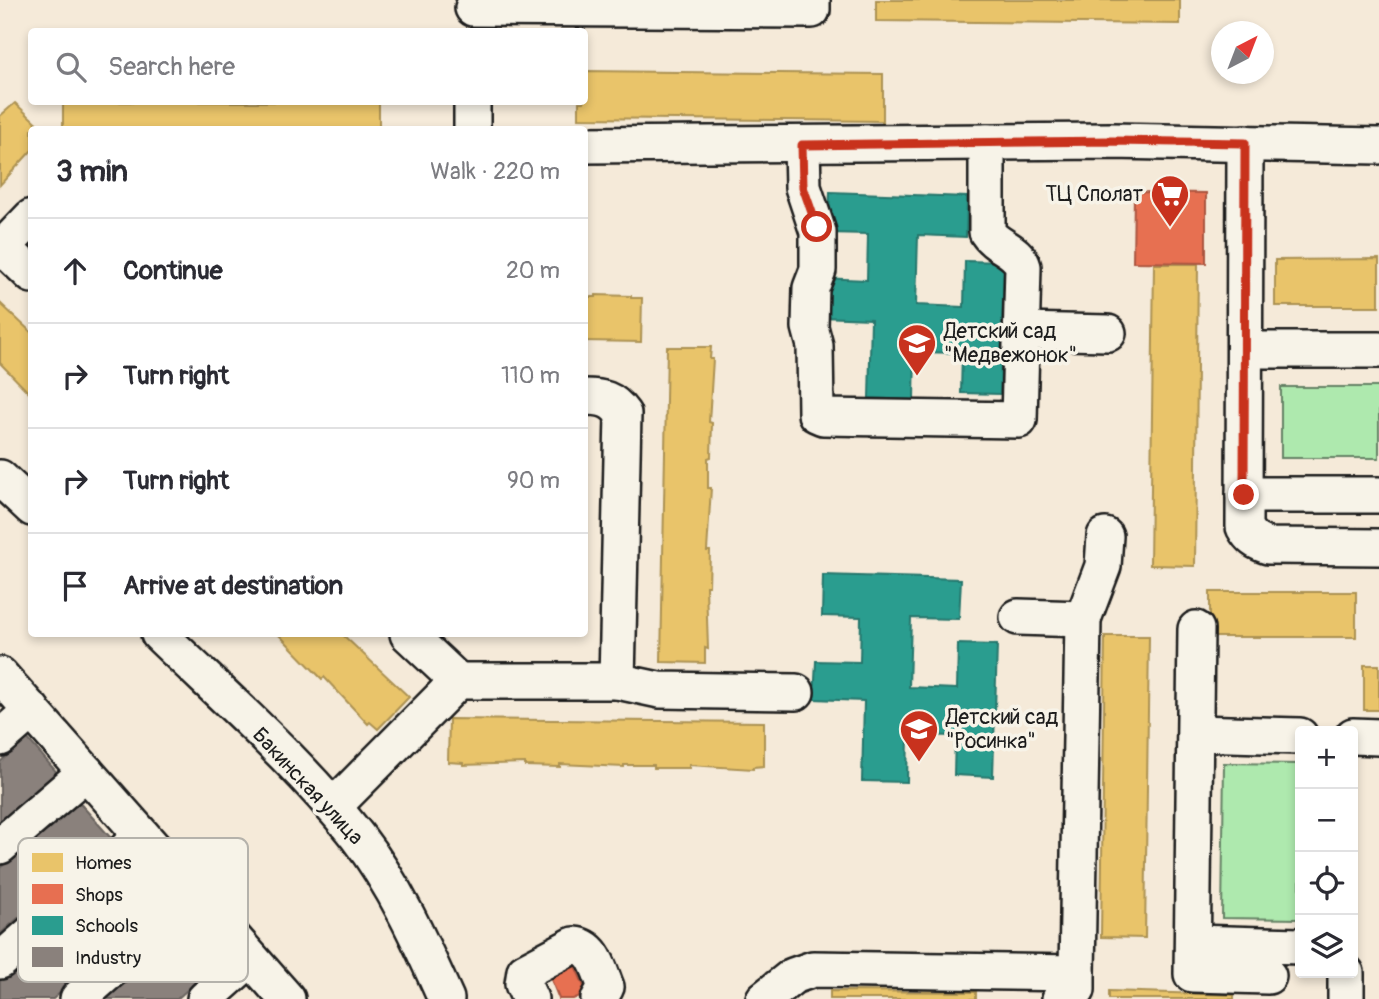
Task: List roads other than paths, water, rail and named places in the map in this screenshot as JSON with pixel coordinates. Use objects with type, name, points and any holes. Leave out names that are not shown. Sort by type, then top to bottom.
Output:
[{"type":"street","points":[[472,13],[612,4],[812,10],[812,0]]},
{"type":"street","points":[[472,105],[472,126]]},
{"type":"street","points":[[802,145],[803,187],[818,232],[818,270],[811,288],[810,301],[810,327],[815,346],[816,414],[823,417],[1019,420],[1021,260],[991,239],[987,232],[987,142]]},
{"type":"street","points":[[588,145],[987,142],[1379,146]]},
{"type":"street","points":[[1245,143],[1244,527],[1248,536],[1257,543],[1268,546],[1379,547]]},
{"type":"street","points":[[28,221],[3,247],[28,271]]},
{"type":"street","points":[[1021,331],[1108,333]]},
{"type":"street","points":[[1245,350],[1379,350]]},
{"type":"street","points":[[588,397],[602,397],[614,403],[623,414],[617,681]]},
{"type":"street","points":[[0,478],[28,504]]},
{"type":"street","points":[[1244,495],[1379,495]]},
{"type":"street","points":[[764,999],[793,976],[813,969],[1072,990],[1083,619],[1103,566],[1105,536]]},
{"type":"street","points":[[1017,617],[1083,619]]},
{"type":"street","points":[[1196,629],[1192,974],[1276,967]]},
{"type":"street","name":"Бакинская улица","points":[[162,637],[332,807],[357,836],[384,876],[418,937],[446,999]]},
{"type":"street","points":[[411,637],[458,681],[617,681],[659,690],[796,692]]},
{"type":"street","points":[[0,675],[142,836],[140,838]]},
{"type":"street","points":[[332,807],[458,681]]},
{"type":"street","points":[[0,738],[32,710]]},
{"type":"street","points":[[1196,733],[1295,736]]},
{"type":"street","points":[[1358,736],[1379,737]]},
{"type":"street","points":[[0,846],[86,772]]},
{"type":"street","points":[[0,961],[18,945]]},
{"type":"street","points":[[530,999],[523,984],[525,971],[575,945],[580,945],[590,951],[606,987],[600,999]]},
{"type":"street","points":[[248,957],[287,999]]},
{"type":"street","points":[[1346,978],[1346,999]]},
{"type":"street","points":[[78,999],[97,982]]},
{"type":"street","points":[[205,999],[224,982]]},
{"type":"place","name":"ТЦ Сполат","points":[[1170,228]]},
{"type":"place","name":"Детский сад \"Медвежонок\"","points":[[917,377]]},
{"type":"place","name":"Детский сад \"Росинка\"","points":[[919,763]]}]
